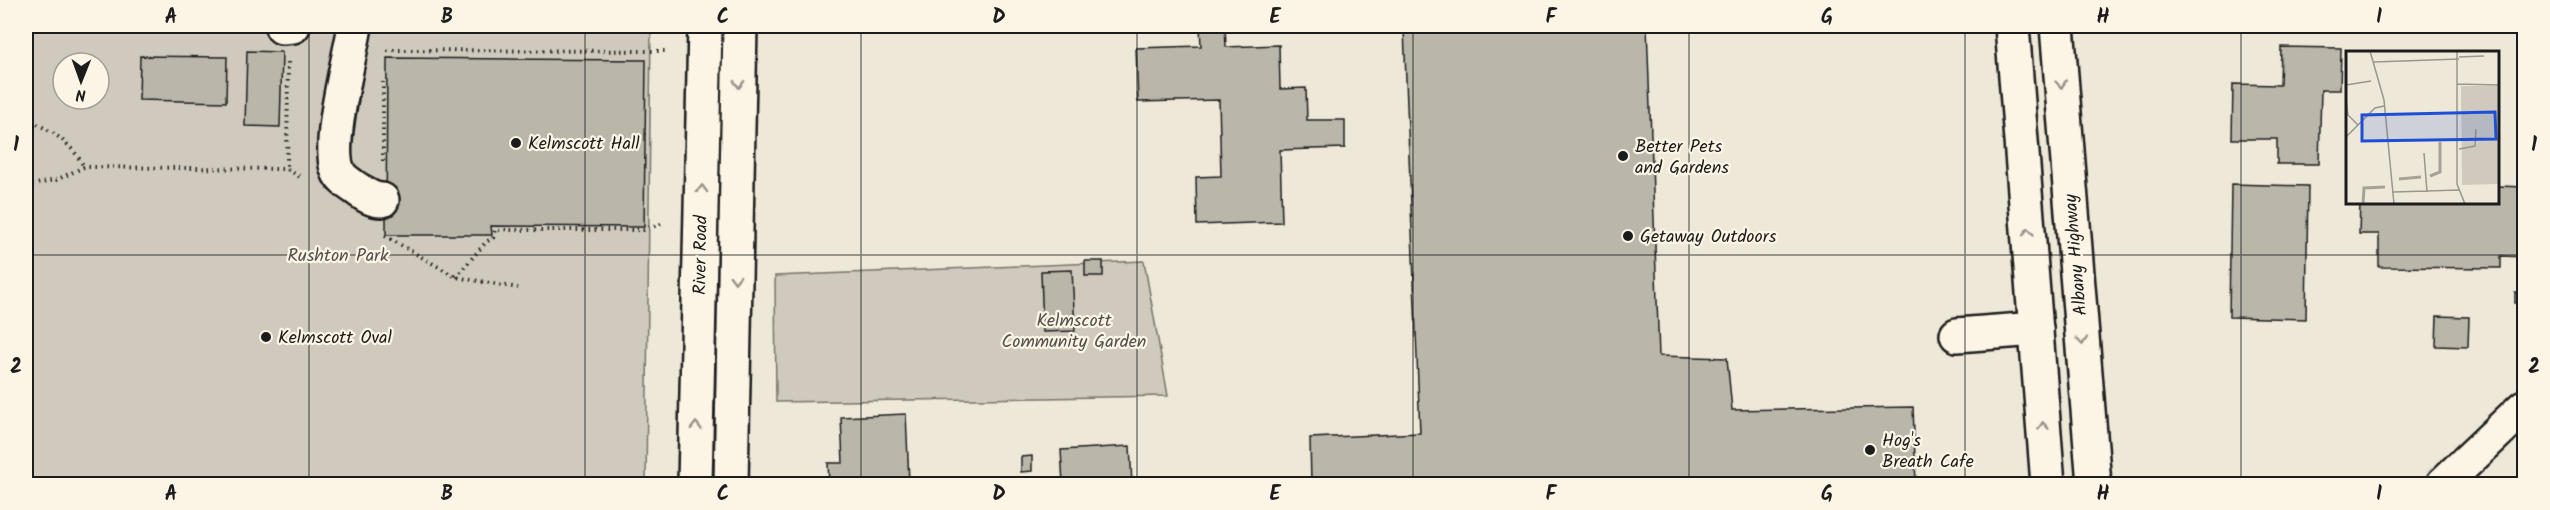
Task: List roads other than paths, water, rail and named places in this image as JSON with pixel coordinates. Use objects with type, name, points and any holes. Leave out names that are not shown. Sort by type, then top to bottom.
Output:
[{"type":"main road","points":[[355,26],[334,140],[335,161],[337,169],[347,182],[375,200],[382,200]]},
{"type":"main road","name":"River Road","points":[[695,484],[705,26]]},
{"type":"main road","name":"River Road","points":[[731,484],[740,26]]},
{"type":"main road","points":[[2012,26],[2048,484]]},
{"type":"main road","name":"Albany Highway","points":[[2057,26],[2094,484]]},
{"type":"main road","points":[[1957,335],[2036,329]]},
{"type":"main road","points":[[2443,484],[2524,407]]},
{"type":"place","name":"Kelmscott Hall","points":[[516,143]]},
{"type":"place","name":"Better Pets and Gardens","points":[[1623,156]]},
{"type":"place","name":"Getaway Outdoors","points":[[1628,236]]},
{"type":"place","name":"Kelmscott Oval","points":[[266,337]]},
{"type":"place","name":"Hog's Breath Cafe","points":[[1870,450]]},
{"type":"park label","name":"Rushton Park","points":[[338,255]]},
{"type":"park label","name":"Kelmscott Community Garden","points":[[1074,330]]}]
